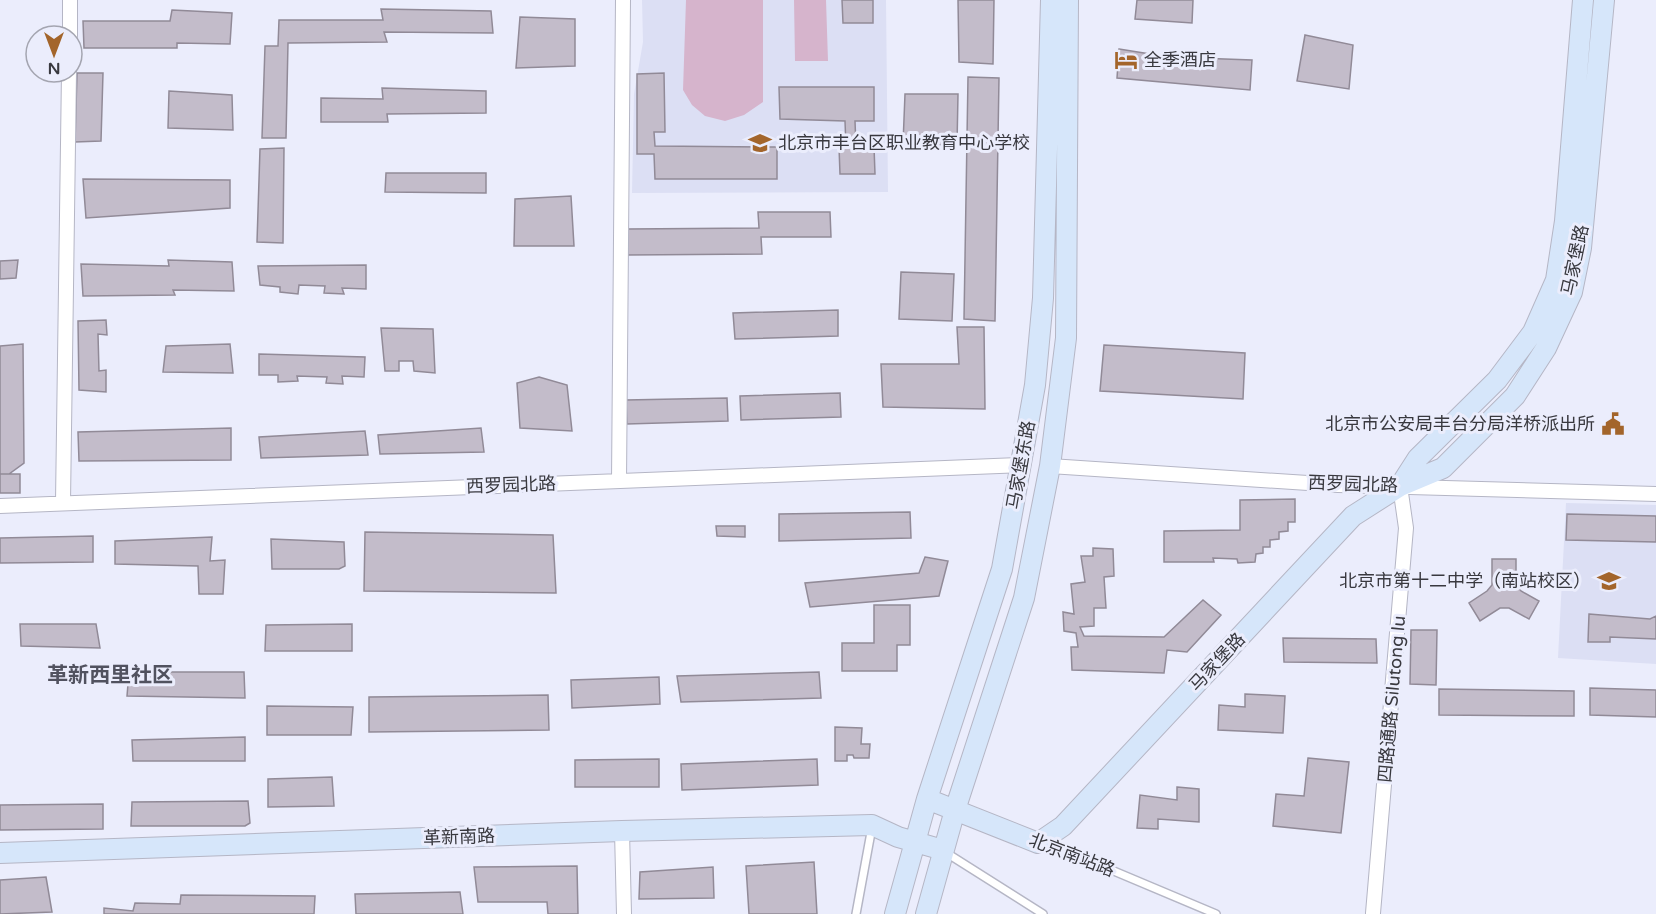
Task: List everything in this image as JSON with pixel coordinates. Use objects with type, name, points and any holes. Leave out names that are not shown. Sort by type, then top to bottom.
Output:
[{"type":"street","points":[[70,0],[70,24]]},
{"type":"street","points":[[619,481],[623,0]]},
{"type":"street","name":"马家堡东路","points":[[895,914],[927,799],[1002,569],[1022,465],[1035,385],[1043,298],[1051,0]]},
{"type":"street","name":"马家堡东路","points":[[926,914],[955,810],[1024,598],[1050,466],[1066,339],[1068,0]]},
{"type":"street","name":"马家堡路","points":[[1400,486],[1418,458],[1497,380],[1533,333],[1556,280],[1565,221],[1583,0]]},
{"type":"street","name":"马家堡路","points":[[1038,843],[1063,826],[1353,516],[1400,486],[1443,468],[1515,396],[1546,348],[1572,292],[1581,248],[1604,0]]},
{"type":"street","points":[[63,502],[69,84]]},
{"type":"street","name":"西罗园北路","points":[[0,506],[1022,465]]},
{"type":"street","name":"西罗园北路","points":[[1050,466],[1338,485],[1656,494]]},
{"type":"street","name":"四路通路 Silutong lu","points":[[1373,914],[1406,528],[1400,486]]},
{"type":"street","name":"北京南站路","points":[[927,799],[1038,843]]},
{"type":"street","name":"革新南路","points":[[0,853],[622,831],[872,825],[914,842],[943,850]]},
{"type":"street","points":[[622,831],[624,914]]},
{"type":"lane","points":[[856,914],[872,825]]},
{"type":"lane","name":"北京南站路","points":[[1038,843],[1109,869],[1216,914]]},
{"type":"lane","points":[[943,850],[1043,914]]},
{"type":"lane","points":[[1190,902],[1198,914]]},
{"type":"shaded area","name":"北京市丰台区职业教育中心学校","points":[[642,0],[886,0],[888,192],[632,193],[634,94],[643,42]]},
{"type":"shaded area","points":[[686,0],[763,0],[763,102],[744,115],[725,121],[705,116],[692,105],[683,90]]},
{"type":"shaded area","points":[[794,0],[826,0],[828,61],[795,61]]},
{"type":"shaded area","name":"北京市第十二中学（南站校区）","points":[[1566,503],[1656,505],[1656,664],[1558,658]]},
{"type":"building","points":[[842,0],[873,0],[873,23],[843,23]]},
{"type":"building","points":[[958,0],[994,0],[993,64],[959,62]]},
{"type":"building","points":[[1137,0],[1193,0],[1192,23],[1135,19]]},
{"type":"building","points":[[381,9],[491,11],[493,33],[384,32],[387,42],[288,43],[286,138],[262,138],[265,46],[278,46],[279,20],[383,20]]},
{"type":"building","points":[[172,10],[232,13],[230,44],[177,43],[177,48],[84,48],[83,21],[170,21]]},
{"type":"building","points":[[520,17],[575,19],[575,66],[516,68]]},
{"type":"building","points":[[1305,35],[1353,45],[1349,89],[1297,81]]},
{"type":"building","points":[[1119,49],[1169,57],[1252,60],[1250,90],[1117,78]]},
{"type":"building","points":[[84,73],[103,73],[101,141],[75,142],[77,84],[84,84]]},
{"type":"building","points":[[664,73],[665,132],[654,132],[655,146],[777,147],[777,179],[655,179],[654,154],[637,154],[637,74]]},
{"type":"building","points":[[968,77],[999,78],[995,321],[964,319]]},
{"type":"building","points":[[779,87],[874,87],[874,121],[855,121],[856,147],[874,147],[875,174],[840,174],[839,147],[846,147],[845,121],[780,119]]},
{"type":"building","points":[[382,88],[486,91],[486,113],[387,114],[388,122],[321,122],[321,98],[383,99]]},
{"type":"building","points":[[169,91],[232,95],[233,130],[168,128]]},
{"type":"building","points":[[905,94],[958,94],[957,145],[903,144]]},
{"type":"building","points":[[284,148],[283,243],[257,242],[260,149]]},
{"type":"building","points":[[386,173],[486,173],[486,193],[385,192]]},
{"type":"building","points":[[83,179],[230,180],[230,208],[86,218]]},
{"type":"building","points":[[571,196],[574,246],[514,246],[515,199]]},
{"type":"building","points":[[758,212],[830,212],[831,237],[761,237],[762,254],[627,255],[627,229],[759,228]]},
{"type":"building","points":[[18,260],[16,278],[0,279],[0,261]]},
{"type":"building","points":[[168,260],[232,262],[234,291],[173,290],[175,295],[83,296],[81,264],[169,266]]},
{"type":"building","points":[[366,265],[366,289],[342,288],[344,294],[324,293],[325,286],[299,285],[298,294],[280,292],[280,287],[260,285],[258,266]]},
{"type":"building","points":[[901,272],[954,274],[952,321],[899,319]]},
{"type":"building","points":[[838,310],[838,336],[735,339],[733,313]]},
{"type":"building","points":[[106,320],[107,335],[98,334],[99,371],[106,370],[106,392],[79,390],[78,321]]},
{"type":"building","points":[[957,327],[984,327],[985,409],[883,407],[881,364],[959,364]]},
{"type":"building","points":[[381,328],[433,329],[435,373],[414,371],[413,361],[399,361],[399,371],[385,371]]},
{"type":"building","points":[[23,344],[24,463],[9,474],[0,474],[0,346]]},
{"type":"building","points":[[230,344],[233,373],[163,372],[166,346]]},
{"type":"building","points":[[1104,345],[1245,353],[1243,399],[1100,391]]},
{"type":"building","points":[[259,354],[365,357],[364,377],[342,376],[343,384],[326,383],[327,377],[297,376],[298,381],[278,382],[278,375],[259,375]]},
{"type":"building","points":[[539,377],[567,385],[572,431],[520,428],[517,383]]},
{"type":"building","points":[[840,393],[841,417],[741,420],[740,396]]},
{"type":"building","points":[[727,398],[728,421],[627,424],[626,400]]},
{"type":"building","points":[[231,428],[231,460],[79,461],[78,432]]},
{"type":"building","points":[[481,428],[484,452],[380,454],[378,435]]},
{"type":"building","points":[[365,431],[368,455],[261,458],[259,437]]},
{"type":"building","points":[[0,474],[20,474],[20,493],[0,493]]},
{"type":"building","points":[[1295,499],[1295,522],[1288,522],[1288,531],[1279,532],[1279,539],[1270,540],[1270,547],[1263,547],[1263,553],[1256,554],[1255,562],[1238,563],[1237,559],[1213,558],[1214,562],[1164,562],[1164,531],[1240,530],[1240,500]]},
{"type":"building","points":[[910,512],[911,538],[779,541],[779,514]]},
{"type":"building","points":[[1567,514],[1656,516],[1656,542],[1566,540]]},
{"type":"building","points":[[716,526],[745,526],[745,537],[717,536]]},
{"type":"building","points":[[365,532],[553,535],[556,593],[364,591]]},
{"type":"building","points":[[93,536],[93,562],[0,563],[0,538]]},
{"type":"building","points":[[212,537],[210,561],[225,560],[223,594],[199,594],[198,566],[115,564],[115,541]]},
{"type":"building","points":[[271,539],[344,542],[345,566],[339,569],[272,569]]},
{"type":"building","points":[[1093,548],[1113,549],[1114,576],[1104,577],[1106,608],[1094,608],[1094,626],[1080,627],[1084,636],[1164,637],[1203,600],[1221,615],[1187,652],[1167,650],[1164,673],[1072,670],[1071,647],[1078,647],[1076,633],[1064,631],[1063,612],[1074,614],[1071,584],[1085,582],[1081,556],[1093,556]]},
{"type":"building","points":[[925,557],[948,561],[939,596],[810,607],[805,583],[919,573]]},
{"type":"building","points":[[1492,559],[1516,559],[1516,585],[1521,591],[1539,601],[1529,619],[1509,608],[1500,608],[1480,621],[1469,603],[1492,585]]},
{"type":"building","points":[[874,605],[910,605],[910,645],[897,645],[897,671],[842,671],[842,643],[874,643]]},
{"type":"building","points":[[1589,614],[1650,619],[1656,616],[1656,639],[1610,637],[1610,642],[1588,642]]},
{"type":"building","points":[[20,624],[96,624],[100,648],[21,646]]},
{"type":"building","points":[[352,624],[352,651],[265,651],[266,625]]},
{"type":"building","points":[[1411,630],[1437,630],[1436,685],[1410,684]]},
{"type":"building","points":[[1283,638],[1376,639],[1377,663],[1284,662]]},
{"type":"building","points":[[129,672],[244,672],[245,698],[127,696]]},
{"type":"building","points":[[819,672],[821,698],[681,702],[677,676]]},
{"type":"building","points":[[659,677],[660,704],[572,708],[571,680]]},
{"type":"building","points":[[1590,688],[1656,690],[1656,717],[1590,715]]},
{"type":"building","points":[[1439,689],[1574,691],[1574,716],[1439,715]]},
{"type":"building","points":[[1245,694],[1285,696],[1283,733],[1218,730],[1219,705],[1245,707]]},
{"type":"building","points":[[548,695],[549,730],[369,732],[369,697]]},
{"type":"building","points":[[267,706],[353,707],[351,735],[267,735]]},
{"type":"building","points":[[835,727],[862,728],[861,744],[870,744],[869,758],[854,758],[853,755],[847,755],[847,761],[835,761]]},
{"type":"building","points":[[245,737],[245,761],[133,761],[132,740]]},
{"type":"building","points":[[1308,758],[1349,762],[1341,833],[1273,826],[1276,794],[1304,796]]},
{"type":"building","points":[[659,759],[659,787],[575,787],[575,760]]},
{"type":"building","points":[[817,759],[818,785],[682,790],[681,764]]},
{"type":"building","points":[[332,777],[334,806],[268,807],[268,779]]},
{"type":"building","points":[[1177,787],[1199,789],[1199,822],[1158,819],[1158,829],[1137,828],[1140,795],[1177,800]]},
{"type":"building","points":[[248,801],[250,823],[245,826],[131,826],[132,802]]},
{"type":"building","points":[[103,804],[103,829],[0,830],[0,805]]},
{"type":"building","points":[[814,862],[817,914],[749,914],[746,866]]},
{"type":"building","points":[[577,866],[578,914],[548,914],[547,902],[478,902],[474,867]]},
{"type":"building","points":[[713,867],[714,898],[639,899],[640,872]]},
{"type":"building","points":[[46,877],[52,912],[0,914],[0,880]]},
{"type":"building","points":[[460,892],[463,914],[356,914],[355,894]]},
{"type":"building","points":[[181,895],[315,896],[314,914],[104,914],[104,908],[133,911],[135,903],[180,904]]},
{"type":"place","name":"全季酒店","points":[[1126,60]]},
{"type":"place","name":"北京市丰台区职业教育中心学校","points":[[760,143]]},
{"type":"place","name":"北京市公安局丰台分局洋桥派出所","points":[[1613,424]]},
{"type":"place","name":"北京市第十二中学（南站校区）","points":[[1609,581]]},
{"type":"district","name":"革新西里社区","points":[[110,675]]}]
